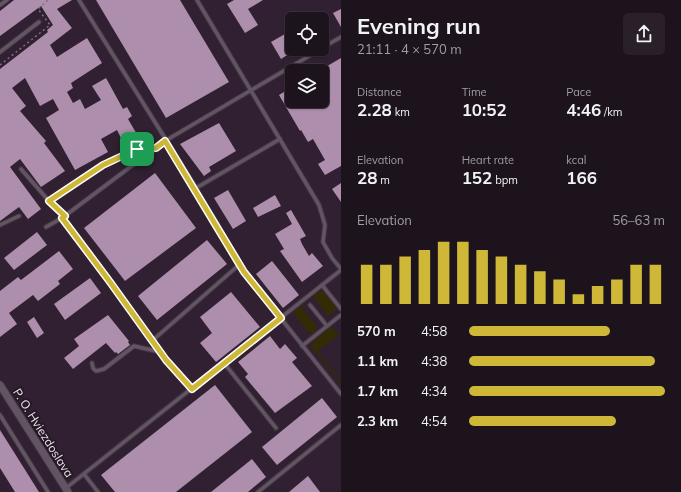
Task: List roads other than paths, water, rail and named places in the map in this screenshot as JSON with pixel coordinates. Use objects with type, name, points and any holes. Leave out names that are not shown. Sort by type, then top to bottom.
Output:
[{"type":"street","name":"P. O. Hviezdoslava","points":[[0,385],[67,490]]},
{"type":"lane","points":[[0,5],[7,0]]},
{"type":"lane","points":[[79,0],[165,141],[196,188],[240,264],[302,346],[341,394]]},
{"type":"lane","points":[[67,490],[84,474],[341,270],[323,242],[325,225],[319,206],[197,0]]},
{"type":"lane","points":[[0,52],[39,22]]},
{"type":"lane","points":[[329,44],[341,37]]},
{"type":"lane","points":[[46,227],[63,217],[165,141],[309,56]]},
{"type":"lane","points":[[196,188],[280,139]]},
{"type":"lane","points":[[49,201],[103,165],[137,149],[156,148]]},
{"type":"lane","points":[[21,169],[63,217],[160,352],[192,389]]},
{"type":"lane","points":[[0,225],[19,216]]},
{"type":"lane","points":[[152,340],[240,264]]},
{"type":"lane","points":[[322,285],[341,309]]},
{"type":"lane","points":[[310,305],[327,326]]},
{"type":"lane","points":[[302,346],[341,315]]},
{"type":"lane","points":[[92,363],[93,368],[96,371],[104,369],[134,346],[160,352]]},
{"type":"lane","points":[[224,363],[276,428]]},
{"type":"lane","points":[[0,415],[48,492]]},
{"type":"lane","points":[[258,492],[341,425]]},
{"type":"lane","points":[[84,474],[98,492]]}]
